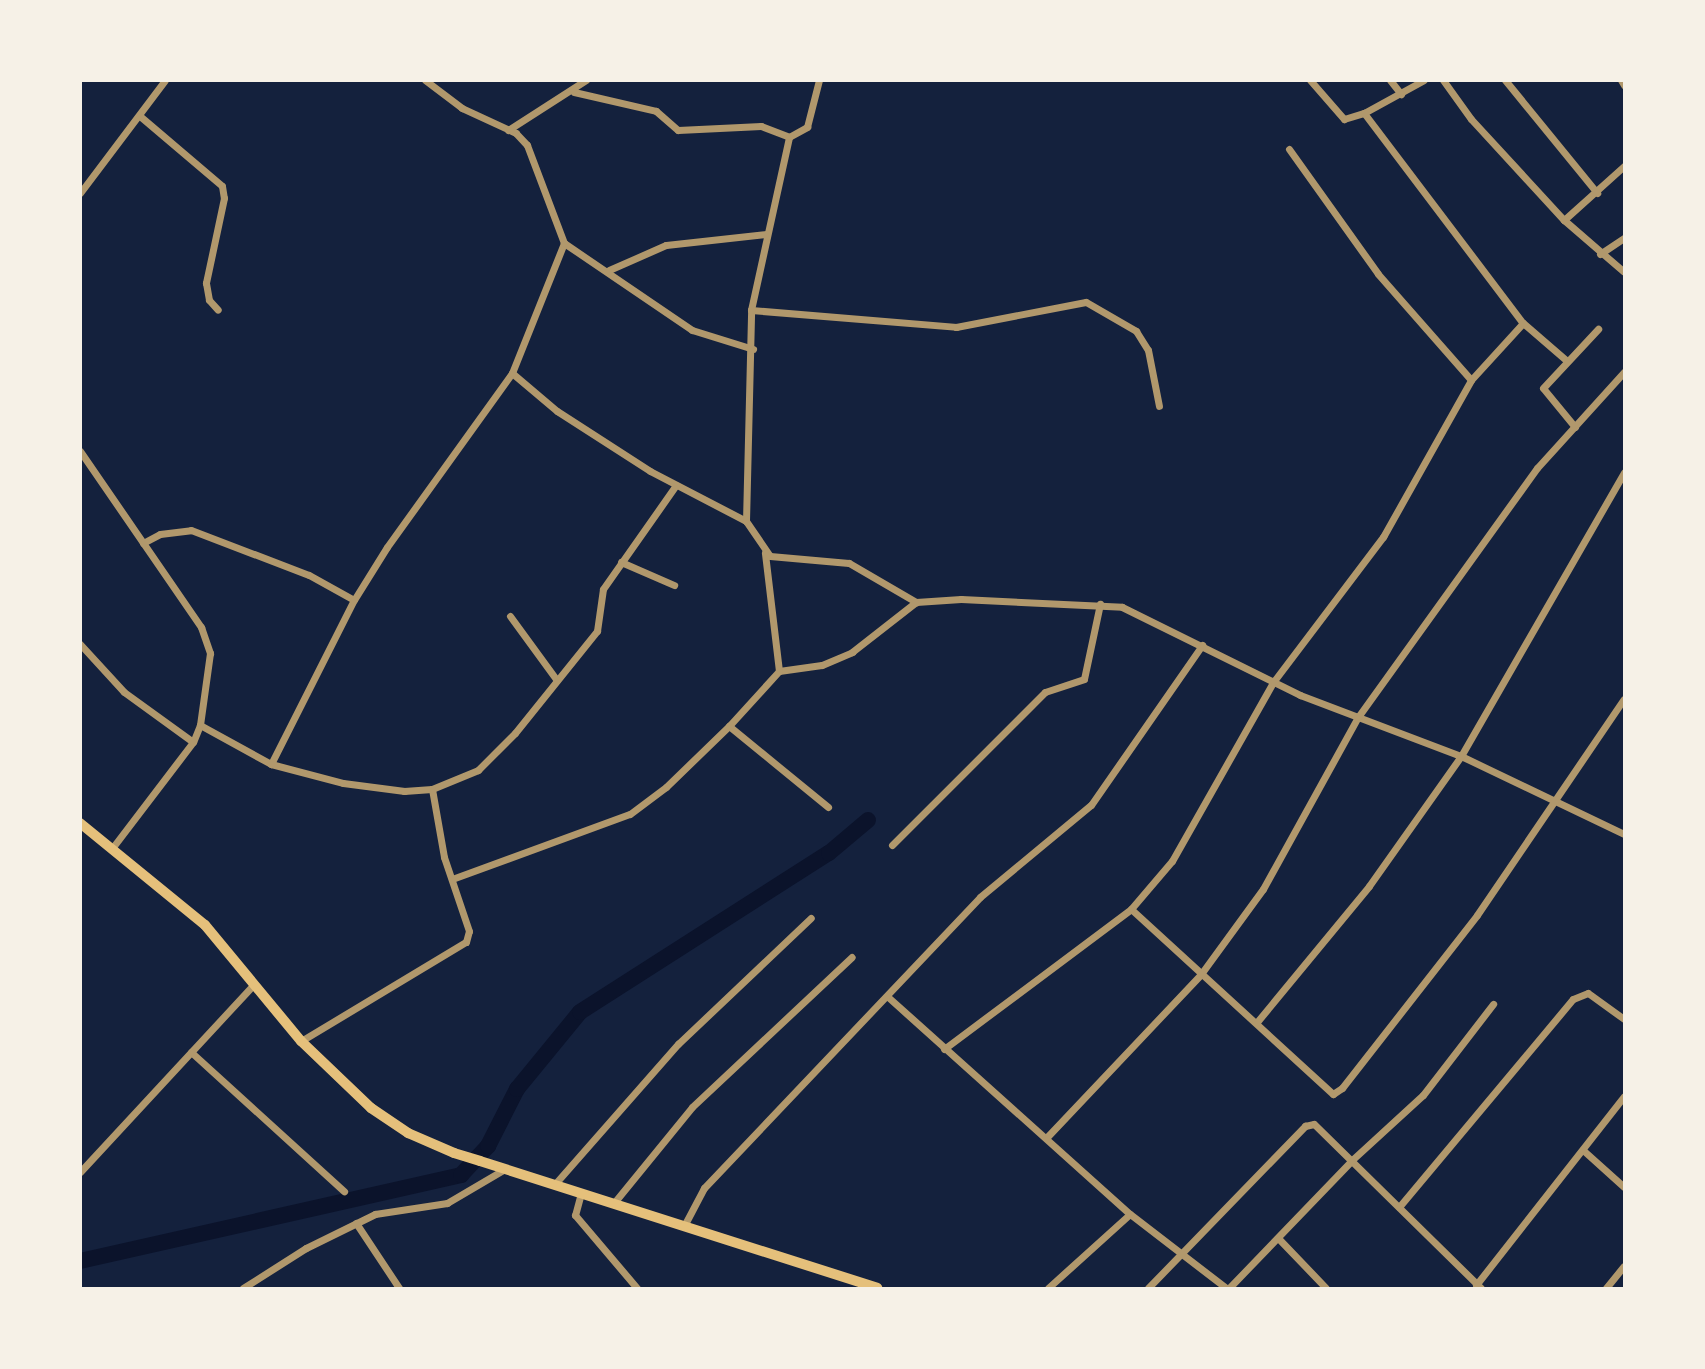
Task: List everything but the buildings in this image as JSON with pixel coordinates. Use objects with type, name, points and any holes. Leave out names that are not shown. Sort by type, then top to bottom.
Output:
[{"type":"main road","points":[[80,822],[205,925],[301,1041],[371,1108],[408,1133],[454,1153],[877,1289]]},
{"type":"street","points":[[80,192],[141,117],[164,80]]},
{"type":"street","points":[[425,80],[462,108],[508,130],[527,145],[564,243],[609,270],[692,330],[753,349]]},
{"type":"street","points":[[508,130],[574,92],[586,80]]},
{"type":"street","points":[[746,521],[753,349],[751,310],[789,137],[807,127],[819,80]]},
{"type":"street","points":[[1310,80],[1344,119],[1364,113],[1424,80]]},
{"type":"street","points":[[1390,80],[1401,94]]},
{"type":"street","points":[[1443,80],[1471,119],[1564,220],[1600,254],[1625,272]]},
{"type":"street","points":[[1505,80],[1597,193]]},
{"type":"street","points":[[1621,80],[1625,85]]},
{"type":"street","points":[[574,92],[656,111],[678,130],[761,127],[789,137]]},
{"type":"street","points":[[1364,113],[1523,323],[1567,361]]},
{"type":"street","points":[[141,117],[222,186],[224,198],[206,283],[209,300],[218,310]]},
{"type":"street","points":[[1289,149],[1378,274],[1471,380]]},
{"type":"street","points":[[1564,220],[1625,166]]},
{"type":"street","points":[[609,270],[666,245],[766,234]]},
{"type":"street","points":[[1600,254],[1625,238]]},
{"type":"street","points":[[271,764],[354,600],[387,547],[512,373],[564,243]]},
{"type":"street","points":[[751,310],[956,327],[1086,302],[1123,320],[1136,331],[1148,350],[1159,406]]},
{"type":"street","points":[[944,1049],[1132,909],[1172,860],[1274,681],[1383,537],[1471,380],[1523,323]]},
{"type":"street","points":[[1575,427],[1543,388],[1598,329]]},
{"type":"street","points":[[1048,1136],[1201,974],[1264,889],[1358,717],[1537,468],[1625,372]]},
{"type":"street","points":[[512,373],[557,411],[677,485],[746,521],[765,552],[779,671]]},
{"type":"street","points":[[81,452],[201,627],[210,668],[200,725],[193,742],[113,847]]},
{"type":"street","points":[[1256,1022],[1369,886],[1461,756],[1625,472]]},
{"type":"street","points":[[200,725],[271,764],[343,783],[404,791],[432,789],[478,770],[515,733],[597,631],[600,597],[621,562],[677,485]]},
{"type":"street","points":[[143,543],[160,534],[191,530],[309,575],[354,600]]},
{"type":"street","points":[[765,552],[778,559],[849,563],[916,602],[961,599],[1122,607],[1274,681],[1358,717],[1461,756],[1555,804],[1625,834]]},
{"type":"street","points":[[621,562],[674,585]]},
{"type":"street","points":[[452,878],[630,814],[666,788],[729,726],[779,671],[822,665],[852,652],[916,602]]},
{"type":"street","points":[[892,845],[1045,692],[1084,679],[1100,604]]},
{"type":"street","points":[[510,616],[556,679]]},
{"type":"street","points":[[80,644],[124,692],[193,742]]},
{"type":"street","points":[[684,1226],[704,1188],[980,897],[1091,806],[1202,645]]},
{"type":"street","points":[[1132,909],[1332,1094],[1342,1088],[1477,915],[1625,699]]},
{"type":"street","points":[[729,726],[828,807]]},
{"type":"street","points":[[301,1041],[460,949],[469,931],[452,878],[432,789]]},
{"type":"street","points":[[554,1185],[678,1044],[811,918]]},
{"type":"street","points":[[613,1204],[692,1107],[852,957]]},
{"type":"street","points":[[80,1172],[254,984]]},
{"type":"street","points":[[1399,1207],[1573,999],[1588,993],[1625,1019]]},
{"type":"street","points":[[888,997],[944,1049],[1048,1136],[1130,1213],[1227,1289],[1352,1160],[1423,1095],[1493,1004]]},
{"type":"street","points":[[191,1052],[344,1191]]},
{"type":"street","points":[[1148,1289],[1309,1124],[1321,1128],[1479,1287],[1625,1096]]},
{"type":"street","points":[[1584,1151],[1625,1187]]},
{"type":"street","points":[[243,1289],[306,1248],[374,1214],[447,1203],[506,1169]]},
{"type":"street","points":[[581,1193],[575,1215],[638,1288]]},
{"type":"street","points":[[1048,1289],[1130,1213]]},
{"type":"street","points":[[356,1223],[399,1289]]},
{"type":"street","points":[[1278,1238],[1326,1289]]},
{"type":"street","points":[[1606,1289],[1625,1265]]},
{"type":"waterway","points":[[80,1261],[461,1175],[488,1146],[517,1089],[580,1012],[829,853],[868,820]]}]
